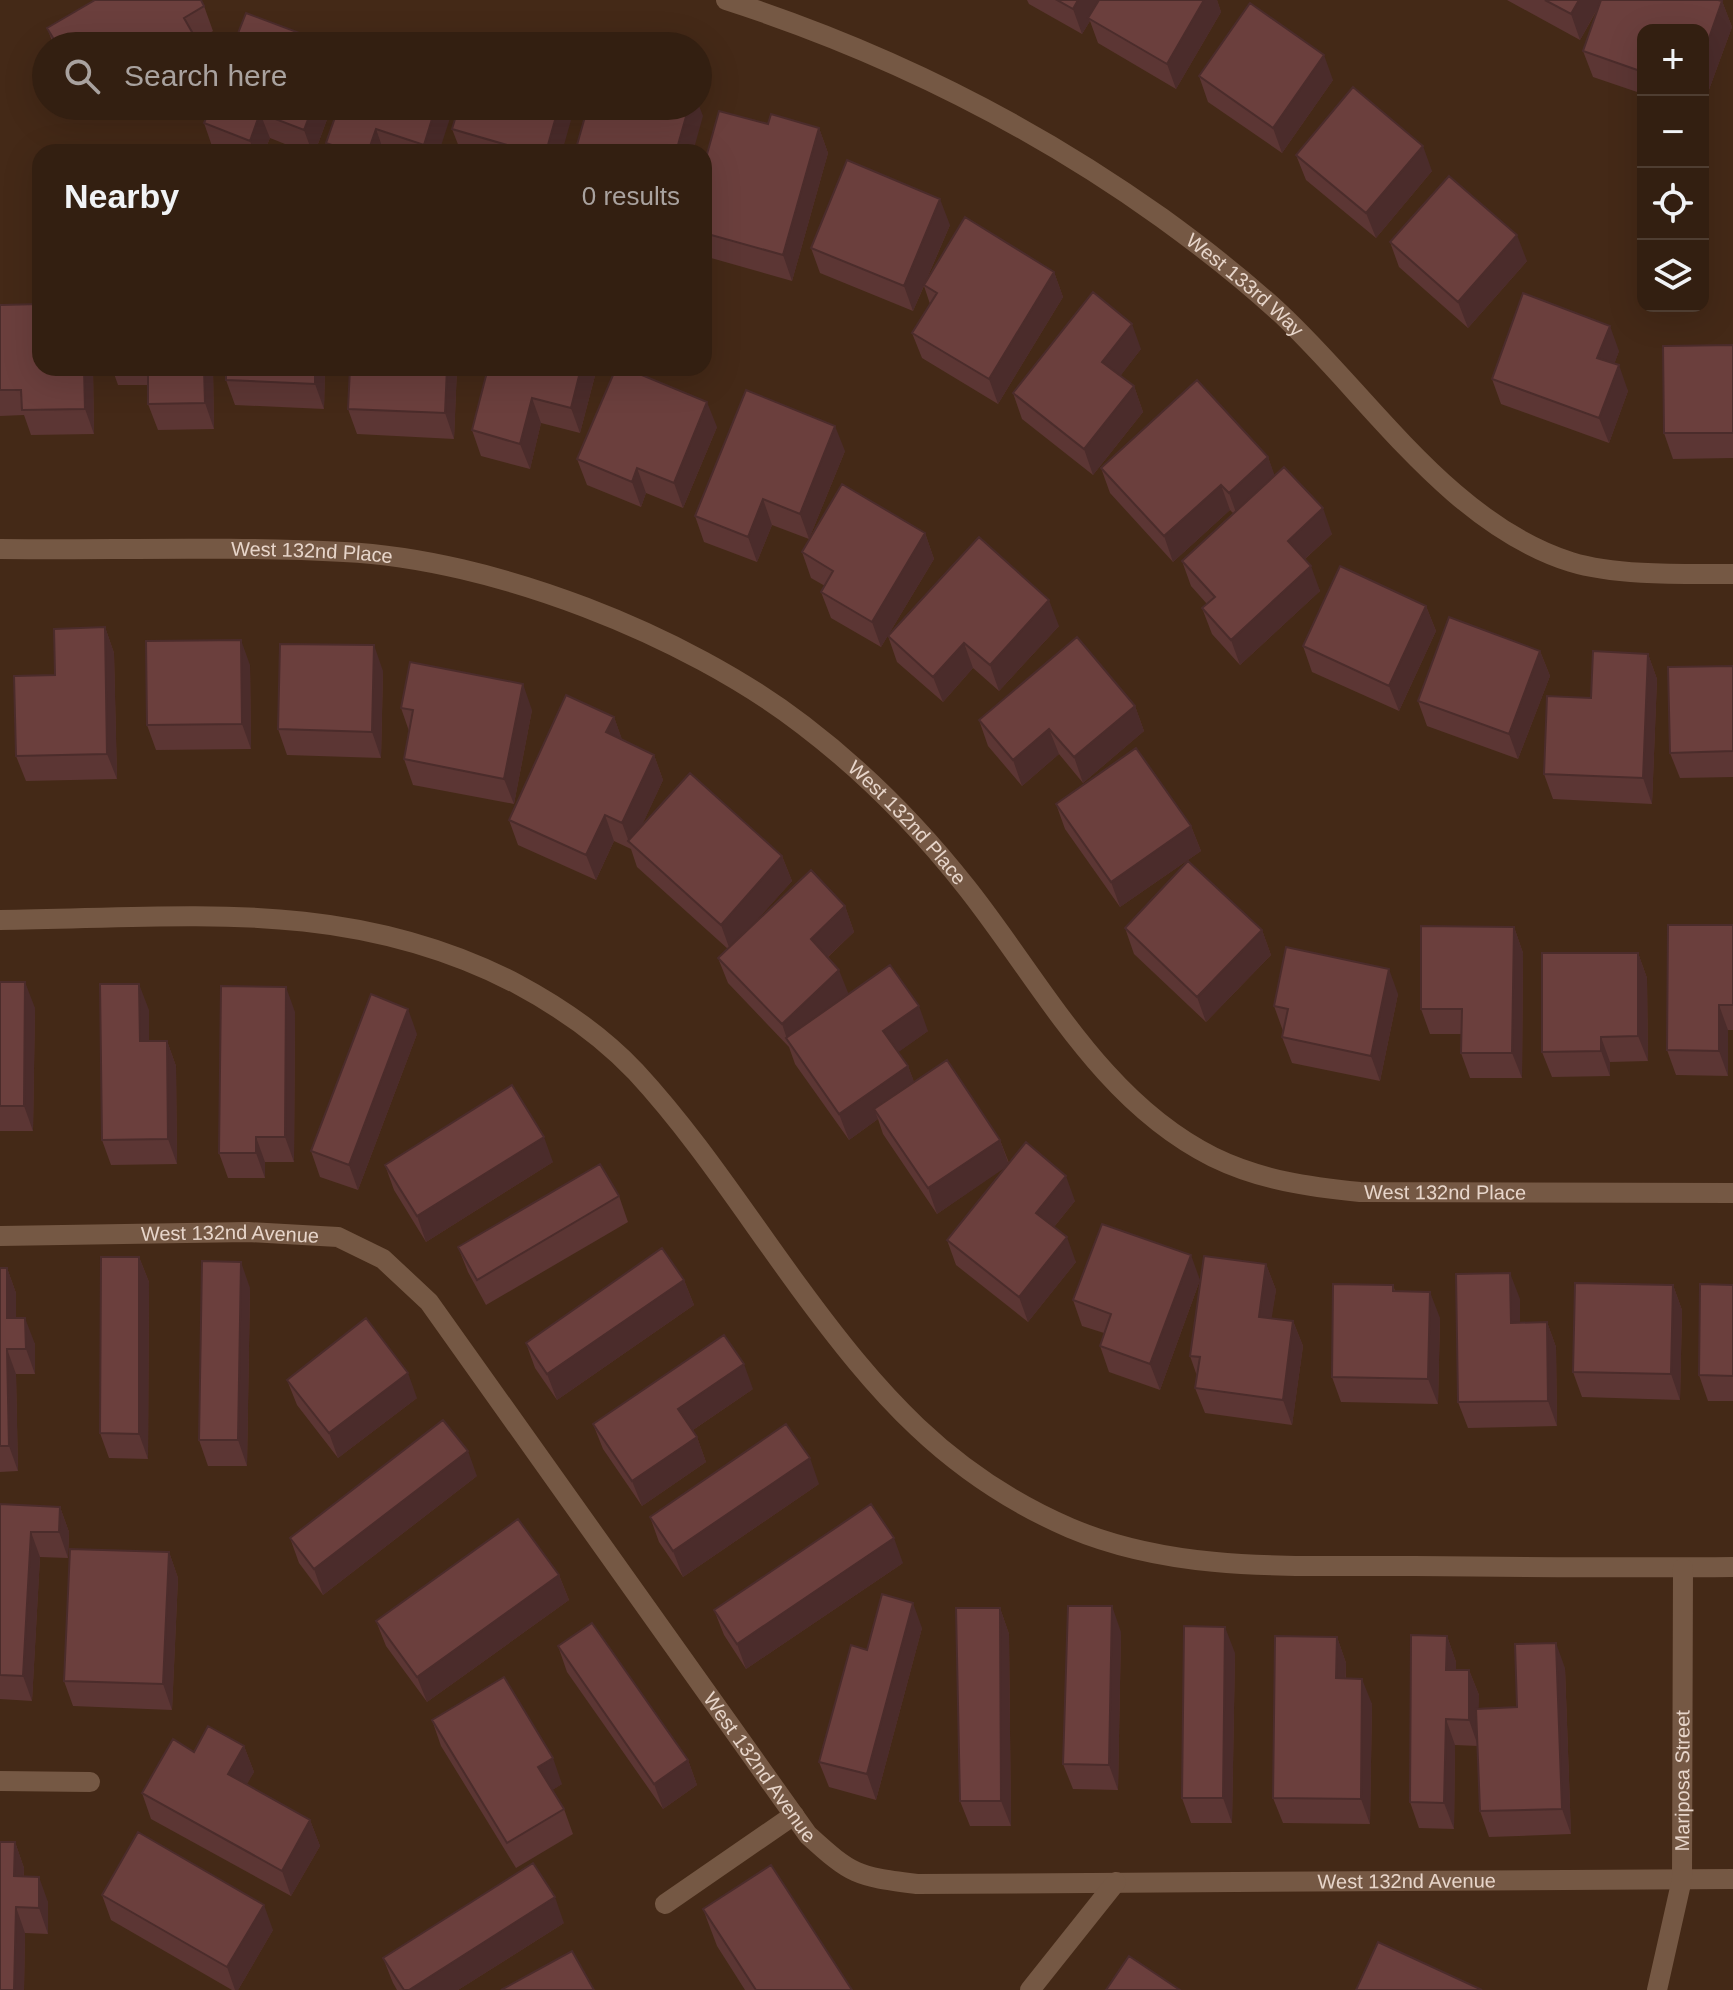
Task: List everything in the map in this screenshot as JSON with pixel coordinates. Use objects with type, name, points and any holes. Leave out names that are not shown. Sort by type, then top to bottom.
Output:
[{"type":"street","name":"West 133rd Way","points":[[726,0],[817,30],[1009,120],[1162,218],[1279,312],[1456,495],[1515,539],[1572,562],[1668,574],[1733,574]]},
{"type":"street","name":"West 132nd Place","points":[[0,549],[347,552],[424,562],[487,575],[569,602],[650,636],[724,674],[800,722],[859,770],[907,815],[968,889],[1116,1085],[1168,1129],[1212,1157],[1258,1176],[1307,1187],[1360,1192],[1733,1193]]},
{"type":"street","points":[[0,920],[280,917],[354,926],[466,958],[561,1008],[632,1068],[668,1109],[858,1367],[903,1416],[957,1463],[1003,1493],[1068,1527],[1118,1545],[1235,1565],[1733,1567]]},
{"type":"street","name":"West 132nd Avenue","points":[[0,1236],[263,1233],[338,1237],[383,1259],[429,1302],[808,1835],[835,1860],[863,1877],[917,1884],[1733,1879]]},
{"type":"street","name":"Mariposa Street","points":[[1657,1990],[1682,1879],[1683,1568]]},
{"type":"street","points":[[0,1781],[90,1782]]},
{"type":"street","points":[[665,1904],[794,1815]]},
{"type":"street","points":[[1030,1990],[1116,1882]]},
{"type":"building","points":[[95,0],[201,0],[204,6],[184,18],[192,32],[49,32],[47,28]]},
{"type":"building","points":[[1057,0],[1078,0],[1073,9]]},
{"type":"building","points":[[1099,0],[1204,0],[1167,64],[1088,18]]},
{"type":"building","points":[[1545,0],[1579,0],[1571,14]]},
{"type":"building","points":[[1601,0],[1722,1],[1709,38],[1709,24],[1637,24],[1637,70],[1583,51]]},
{"type":"building","points":[[1250,3],[1324,55],[1273,128],[1199,76]]},
{"type":"building","points":[[246,13],[297,32],[239,32]]},
{"type":"building","points":[[1353,87],[1423,146],[1366,213],[1296,155]]},
{"type":"building","points":[[719,111],[768,124],[771,114],[819,128],[783,255],[712,235],[710,144]]},
{"type":"building","points":[[205,120],[258,120],[250,141],[204,123]]},
{"type":"building","points":[[278,120],[308,120],[304,130]]},
{"type":"building","points":[[334,120],[432,120],[424,144],[376,129],[371,144],[326,143]]},
{"type":"building","points":[[455,120],[555,120],[548,144],[504,144],[452,129]]},
{"type":"building","points":[[584,120],[685,120],[678,144],[577,144]]},
{"type":"building","points":[[847,160],[940,199],[904,286],[811,248]]},
{"type":"building","points":[[1449,176],[1517,235],[1458,302],[1390,242]]},
{"type":"building","points":[[965,217],[1054,272],[989,379],[912,333],[937,293],[924,285]]},
{"type":"building","points":[[1093,292],[1132,324],[1102,362],[1134,386],[1084,449],[1013,393]]},
{"type":"building","points":[[1523,293],[1610,326],[1597,358],[1619,365],[1599,418],[1492,379]]},
{"type":"building","points":[[32,304],[32,376],[84,376],[85,409],[22,410],[21,390],[0,390],[0,305]]},
{"type":"building","points":[[1733,345],[1733,433],[1664,433],[1663,346]]},
{"type":"building","points":[[148,376],[204,376],[205,403],[148,404]]},
{"type":"building","points":[[226,376],[315,376],[315,384],[226,380]]},
{"type":"building","points":[[350,376],[447,376],[445,413],[348,409]]},
{"type":"building","points":[[486,376],[579,376],[571,408],[532,398],[520,444],[472,430]]},
{"type":"building","points":[[613,376],[644,376],[707,402],[674,483],[637,468],[632,482],[577,459]]},
{"type":"building","points":[[1197,380],[1268,457],[1229,493],[1221,485],[1164,536],[1101,468]]},
{"type":"building","points":[[746,390],[835,426],[800,514],[763,499],[748,537],[695,516]]},
{"type":"building","points":[[1284,467],[1323,508],[1288,541],[1311,566],[1231,640],[1202,608],[1215,597],[1182,561]]},
{"type":"building","points":[[842,484],[925,533],[872,622],[821,592],[833,571],[802,552]]},
{"type":"building","points":[[979,537],[1049,600],[990,665],[964,643],[933,677],[888,636]]},
{"type":"building","points":[[1340,566],[1426,606],[1389,686],[1303,646]]},
{"type":"building","points":[[1449,617],[1540,651],[1509,734],[1418,701]]},
{"type":"building","points":[[105,627],[107,754],[16,756],[14,676],[55,675],[54,629]]},
{"type":"building","points":[[1077,637],[1135,706],[1074,757],[1049,729],[1013,760],[979,720]]},
{"type":"building","points":[[241,640],[242,724],[147,725],[146,641]]},
{"type":"building","points":[[280,644],[374,645],[372,732],[278,729]]},
{"type":"building","points":[[1593,651],[1648,654],[1643,778],[1544,774],[1547,696],[1591,698]]},
{"type":"building","points":[[410,662],[523,684],[504,779],[404,759],[413,710],[401,708]]},
{"type":"building","points":[[1733,666],[1733,751],[1670,753],[1668,667]]},
{"type":"building","points":[[566,695],[614,717],[606,732],[654,755],[622,823],[605,815],[586,855],[509,820]]},
{"type":"building","points":[[1136,748],[1191,826],[1111,882],[1056,804]]},
{"type":"building","points":[[690,773],[782,856],[721,925],[628,841]]},
{"type":"building","points":[[1188,861],[1262,930],[1197,997],[1125,928]]},
{"type":"building","points":[[811,870],[845,906],[811,939],[839,970],[782,1024],[718,958]]},
{"type":"building","points":[[1668,925],[1733,925],[1733,1005],[1719,1005],[1719,1051],[1667,1050]]},
{"type":"building","points":[[1421,926],[1514,927],[1512,1053],[1461,1053],[1462,1009],[1421,1009]]},
{"type":"building","points":[[1286,947],[1389,969],[1371,1056],[1282,1037],[1288,1009],[1274,1006]]},
{"type":"building","points":[[1542,953],[1638,953],[1638,1036],[1601,1037],[1601,1051],[1542,1052]]},
{"type":"building","points":[[890,965],[919,1006],[883,1031],[908,1066],[839,1114],[786,1038]]},
{"type":"building","points":[[0,982],[25,982],[24,1106],[0,1106]]},
{"type":"building","points":[[100,984],[139,984],[140,1041],[167,1041],[168,1139],[102,1140]]},
{"type":"building","points":[[221,986],[286,987],[285,1137],[256,1137],[256,1153],[219,1153]]},
{"type":"building","points":[[371,994],[408,1009],[349,1165],[311,1151]]},
{"type":"building","points":[[947,1060],[1000,1140],[928,1188],[874,1109]]},
{"type":"building","points":[[512,1085],[544,1137],[417,1216],[385,1165]]},
{"type":"building","points":[[1026,1142],[1066,1176],[1036,1213],[1067,1237],[1019,1297],[947,1240]]},
{"type":"building","points":[[600,1164],[619,1196],[477,1280],[458,1247]]},
{"type":"building","points":[[1102,1224],[1191,1255],[1150,1364],[1100,1346],[1111,1314],[1073,1300]]},
{"type":"building","points":[[662,1248],[684,1280],[547,1374],[526,1343]]},
{"type":"building","points":[[1204,1256],[1266,1264],[1259,1317],[1293,1321],[1283,1400],[1195,1388],[1200,1357],[1190,1356]]},
{"type":"building","points":[[101,1257],[139,1257],[139,1434],[100,1433]]},
{"type":"building","points":[[202,1261],[241,1262],[238,1440],[199,1440]]},
{"type":"building","points":[[0,1268],[7,1268],[7,1318],[25,1318],[26,1349],[7,1349],[9,1446],[0,1446]]},
{"type":"building","points":[[1510,1273],[1511,1323],[1547,1322],[1548,1401],[1458,1402],[1456,1274]]},
{"type":"building","points":[[1575,1283],[1673,1285],[1671,1374],[1573,1372]]},
{"type":"building","points":[[1333,1284],[1393,1285],[1393,1291],[1430,1292],[1428,1379],[1332,1377]]},
{"type":"building","points":[[1700,1284],[1733,1285],[1733,1376],[1699,1375]]},
{"type":"building","points":[[366,1318],[408,1373],[329,1433],[287,1380]]},
{"type":"building","points":[[724,1335],[744,1364],[678,1409],[697,1437],[632,1481],[593,1424]]},
{"type":"building","points":[[443,1420],[468,1451],[314,1569],[290,1538]]},
{"type":"building","points":[[786,1424],[810,1458],[673,1551],[650,1517]]},
{"type":"building","points":[[0,1504],[60,1507],[59,1532],[31,1532],[23,1676],[0,1675]]},
{"type":"building","points":[[871,1504],[894,1538],[737,1644],[714,1610]]},
{"type":"building","points":[[518,1519],[559,1575],[417,1677],[376,1621]]},
{"type":"building","points":[[70,1549],[169,1552],[163,1684],[64,1681]]},
{"type":"building","points":[[882,1594],[913,1603],[867,1774],[819,1762],[851,1645],[867,1650]]},
{"type":"building","points":[[1068,1606],[1112,1606],[1109,1765],[1063,1764]]},
{"type":"building","points":[[956,1608],[1000,1608],[1001,1801],[960,1801]]},
{"type":"building","points":[[592,1623],[688,1760],[654,1784],[558,1646]]},
{"type":"building","points":[[1184,1626],[1225,1627],[1223,1798],[1182,1798]]},
{"type":"building","points":[[1411,1635],[1447,1636],[1446,1670],[1469,1670],[1469,1720],[1446,1719],[1444,1803],[1410,1802]]},
{"type":"building","points":[[1275,1636],[1337,1637],[1336,1678],[1362,1679],[1361,1799],[1273,1798]]},
{"type":"building","points":[[1556,1643],[1562,1809],[1480,1811],[1476,1709],[1517,1707],[1515,1644]]},
{"type":"building","points":[[504,1677],[553,1758],[538,1767],[564,1809],[507,1843],[432,1720]]},
{"type":"building","points":[[208,1726],[244,1746],[228,1774],[310,1820],[282,1871],[142,1793],[173,1739],[194,1752]]},
{"type":"building","points":[[138,1832],[264,1905],[227,1967],[102,1895]]},
{"type":"building","points":[[0,1842],[15,1842],[14,1876],[39,1877],[39,1908],[16,1907],[14,1990],[0,1990]]},
{"type":"building","points":[[533,1863],[555,1897],[409,1990],[404,1990],[383,1958]]},
{"type":"building","points":[[771,1865],[852,1990],[756,1990],[703,1909]]},
{"type":"building","points":[[1378,1942],[1482,1990],[1356,1990]]},
{"type":"building","points":[[572,1951],[594,1990],[501,1990]]},
{"type":"building","points":[[1129,1956],[1180,1990],[1106,1990]]}]
